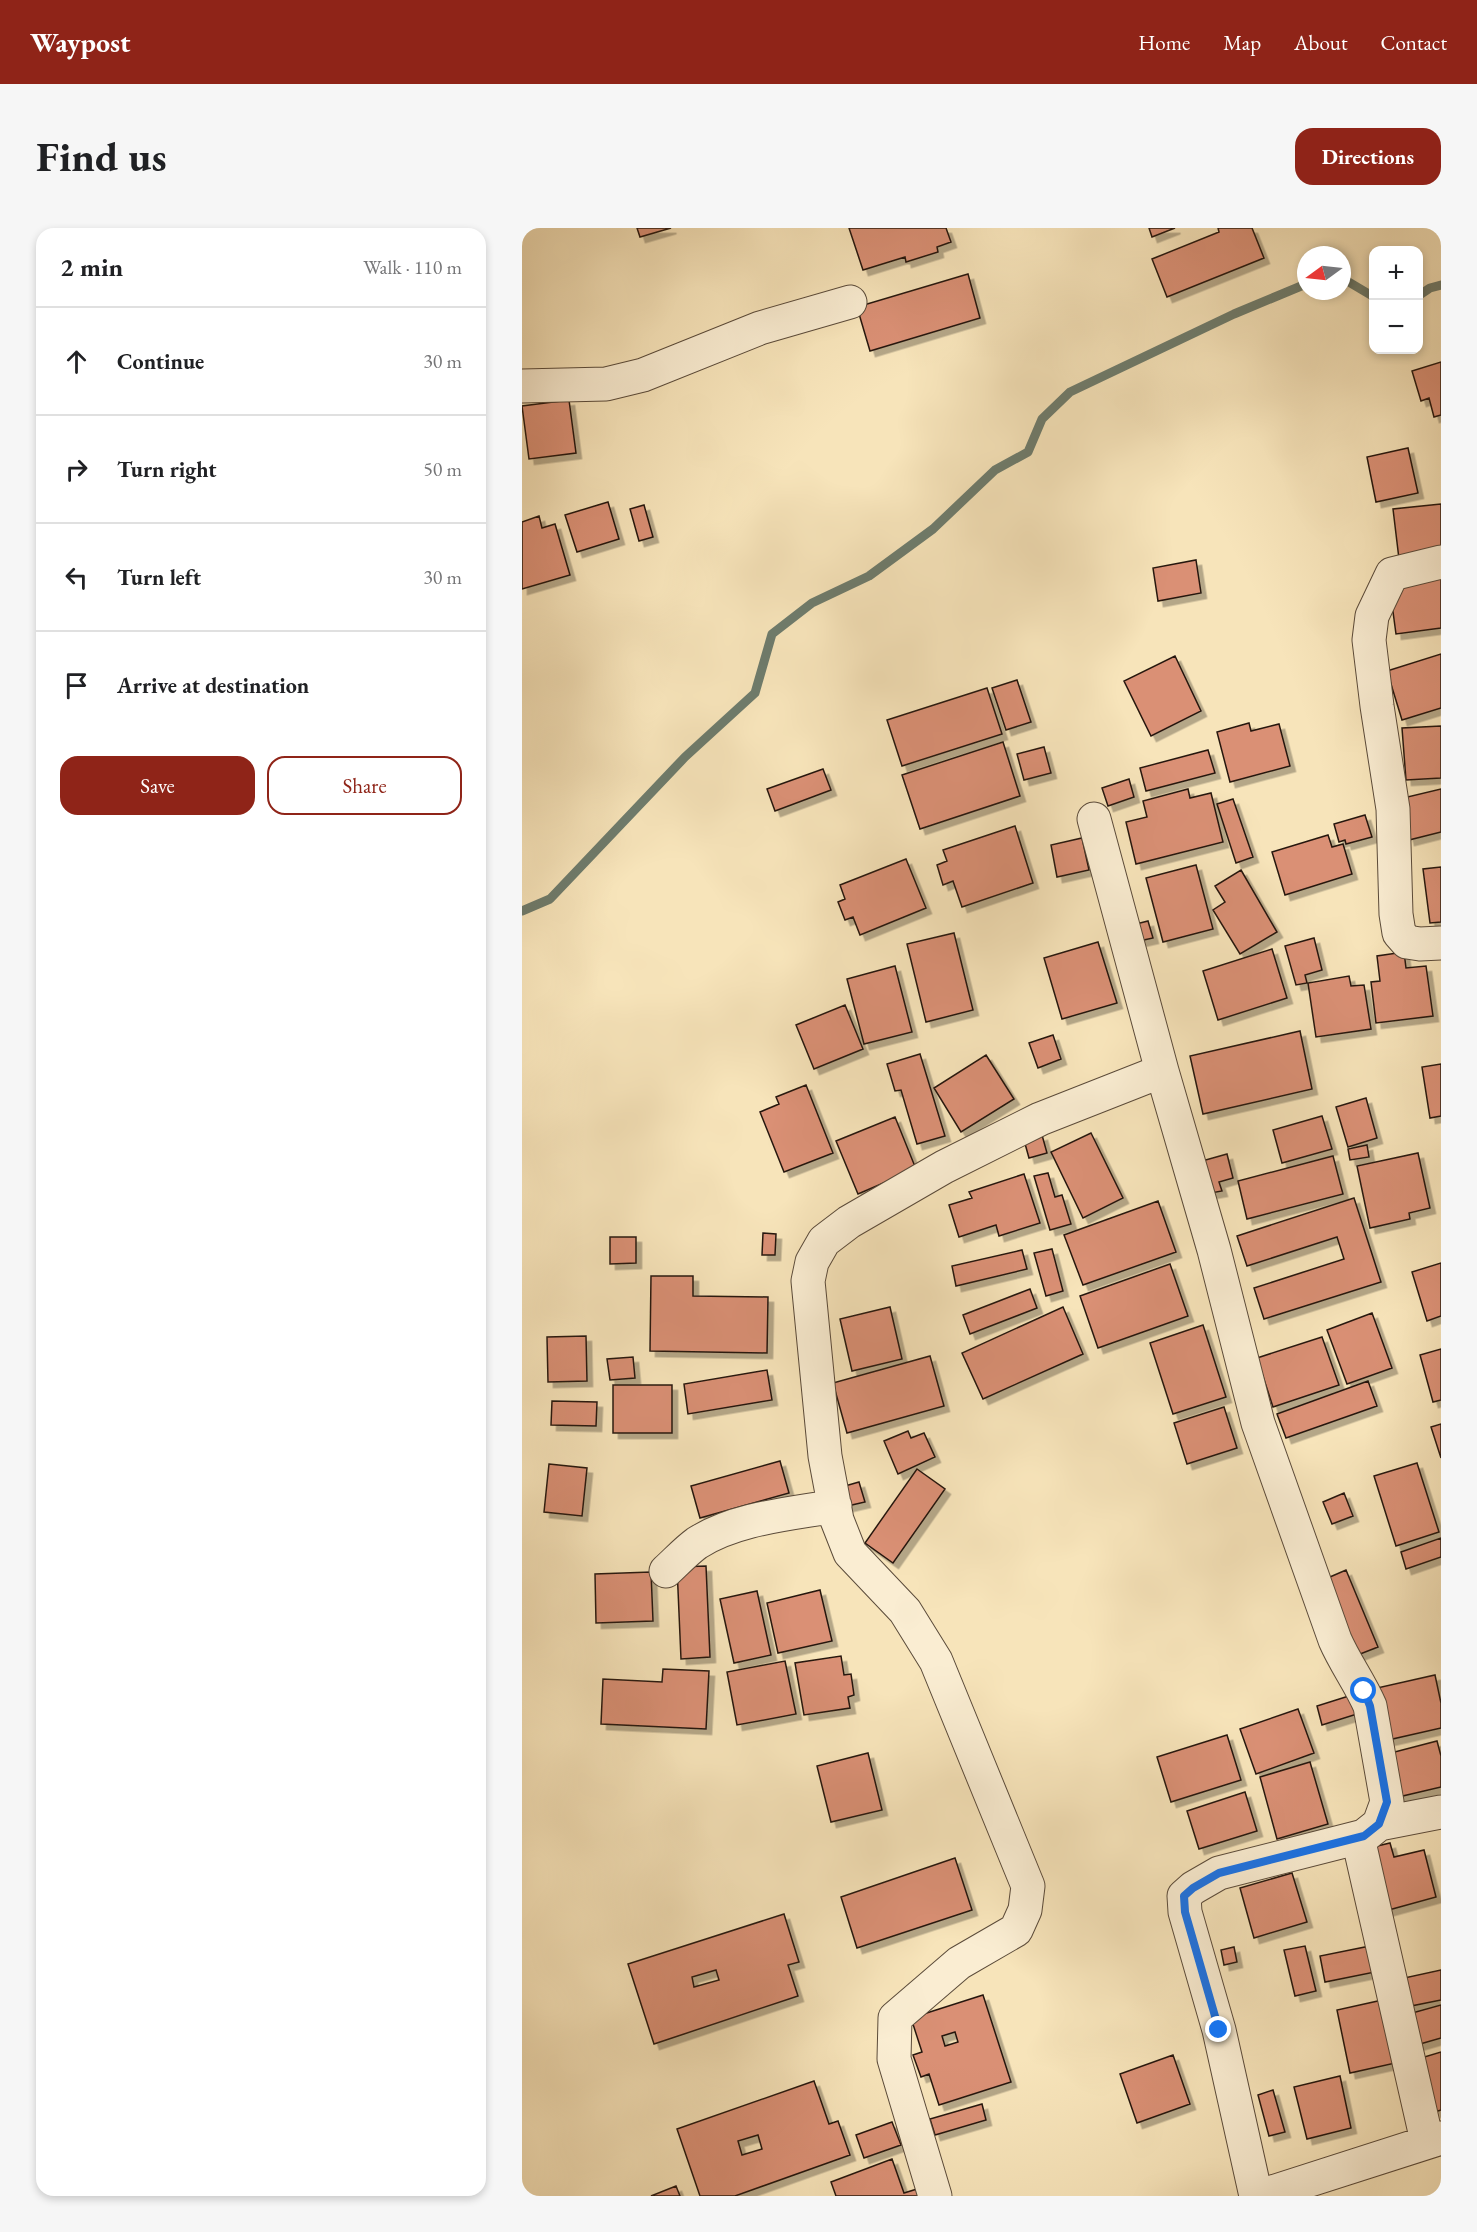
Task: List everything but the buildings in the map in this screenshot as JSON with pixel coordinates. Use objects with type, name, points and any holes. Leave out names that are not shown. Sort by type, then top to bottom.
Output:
[{"type":"street","points":[[522,386],[606,384],[643,375],[760,328],[850,302]]},
{"type":"street","points":[[1441,562],[1392,574],[1372,616],[1369,640],[1394,809],[1396,914],[1399,933],[1407,942],[1441,943]]},
{"type":"street","points":[[1094,819],[1162,1071],[1214,1250],[1258,1423],[1335,1640],[1345,1663],[1364,1691],[1370,1706],[1387,1802],[1368,1831],[1434,2140],[1258,2196],[1219,2030],[1185,1912],[1184,1896],[1219,1873],[1368,1831],[1441,1812]]},
{"type":"street","points":[[935,2196],[894,2059],[895,2018],[959,1963],[1016,1930],[1025,1910],[1028,1886],[936,1661],[905,1611],[850,1553],[837,1520],[825,1456],[808,1281],[812,1262],[824,1241],[849,1222],[944,1167],[1040,1119],[1162,1071]]},
{"type":"street","points":[[666,1571],[697,1543],[726,1529],[754,1521],[835,1506]]},
{"type":"waterway","points":[[1351,283],[1369,294]]},
{"type":"waterway","points":[[1423,293],[1441,285]]},
{"type":"waterway","points":[[522,911],[550,899],[685,757],[755,693],[772,634],[812,603],[869,576],[933,529],[995,470],[1028,452],[1042,419],[1070,392],[1234,314],[1297,288]]},
{"type":"route","points":[[1219,2030],[1185,1912],[1184,1896],[1219,1873],[1364,1836],[1379,1824],[1387,1802],[1381,1758],[1370,1706],[1364,1691]]}]
